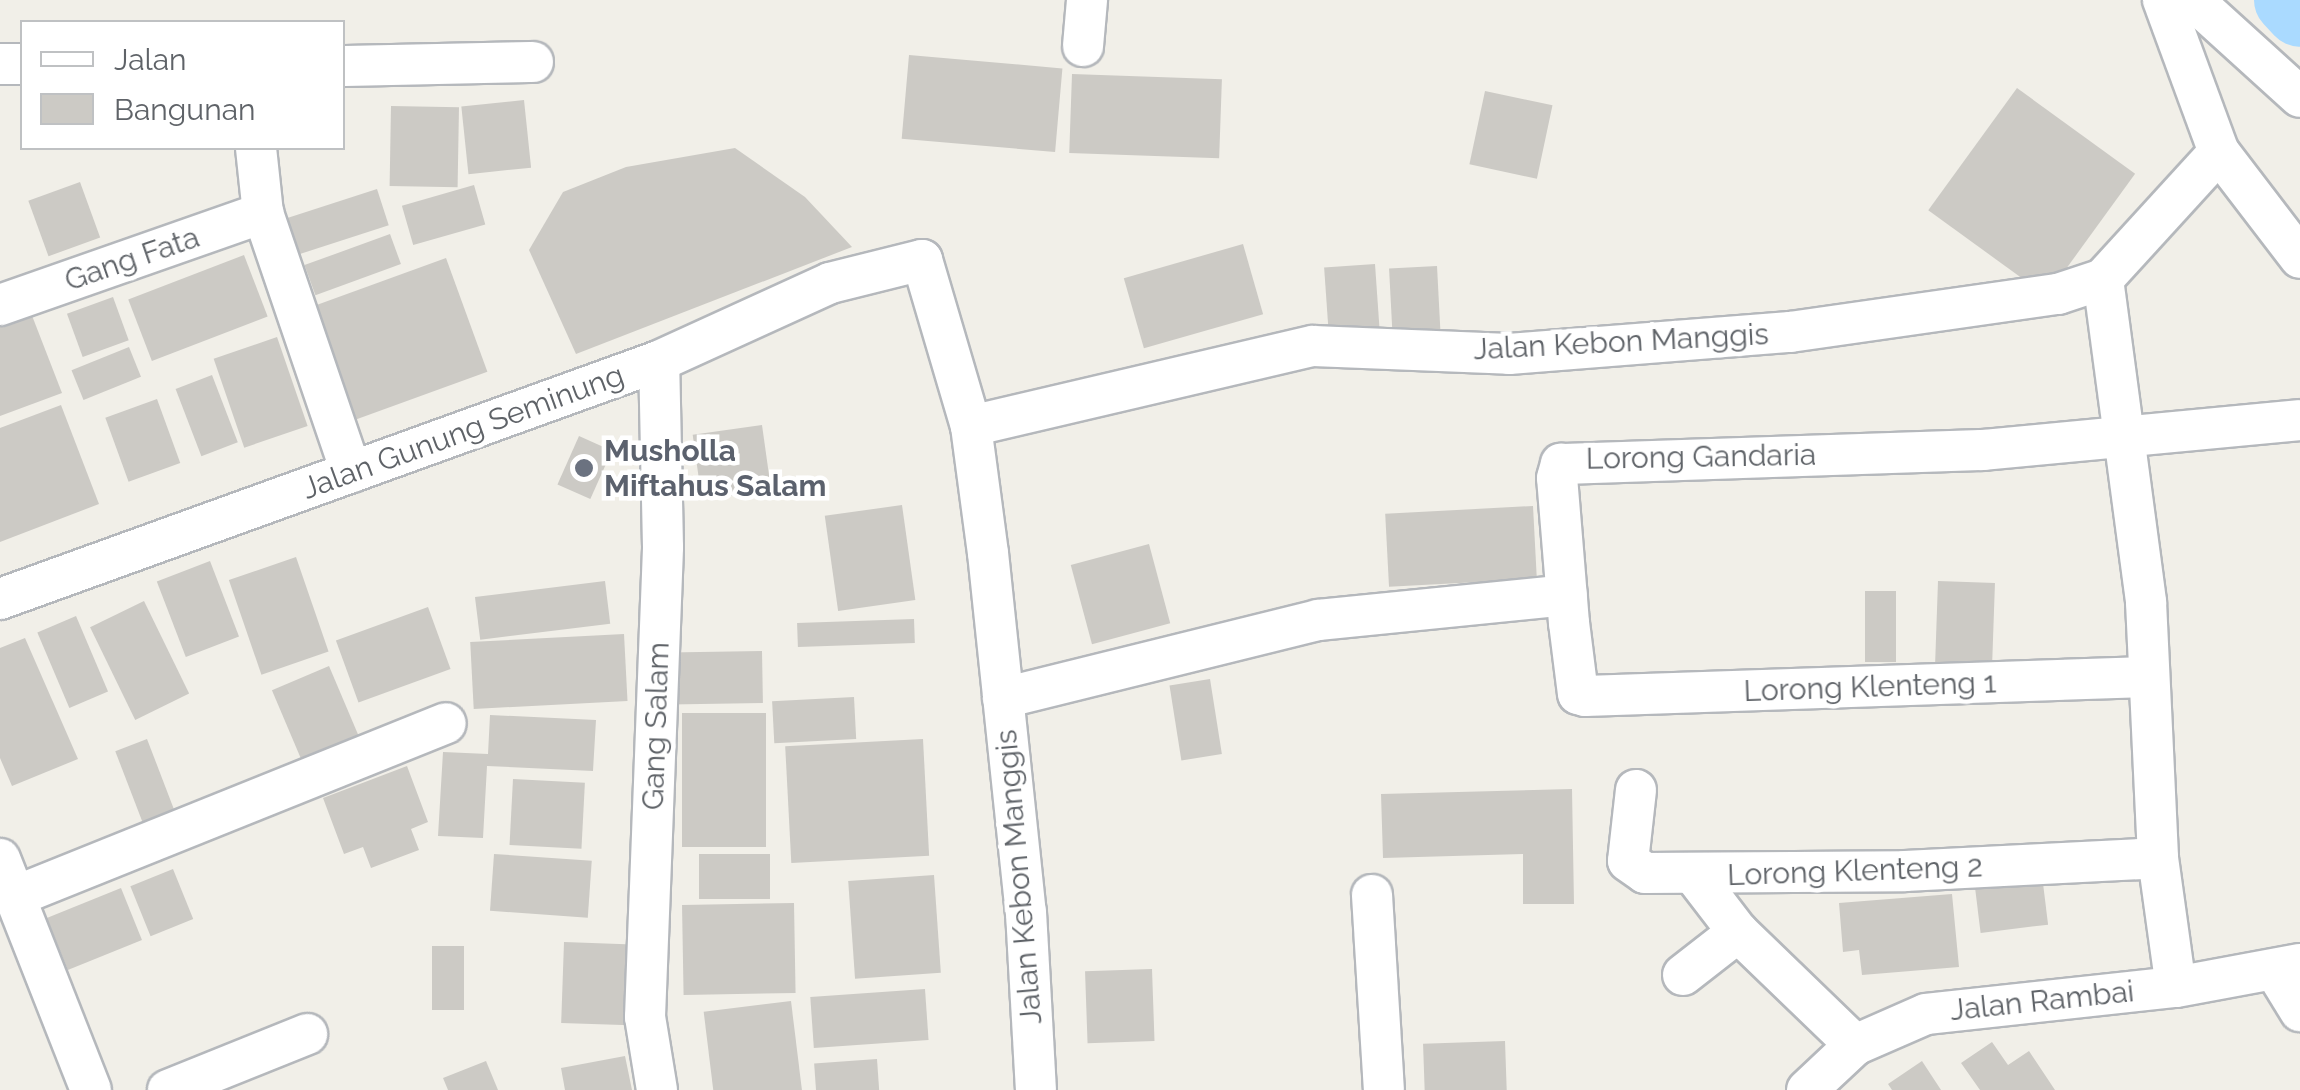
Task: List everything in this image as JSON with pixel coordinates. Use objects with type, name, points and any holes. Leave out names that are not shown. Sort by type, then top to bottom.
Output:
[{"type":"street","points":[[1083,46],[1087,0]]},
{"type":"street","points":[[2163,0],[2219,152],[2300,258]]},
{"type":"street","points":[[2193,0],[2300,97]]},
{"type":"street","points":[[345,66],[534,62]]},
{"type":"street","points":[[256,150],[263,212],[351,472]]},
{"type":"street","points":[[2176,987],[2158,858],[2128,440],[2103,279],[2219,152]]},
{"type":"street","name":"Gang Fata","points":[[0,305],[263,212]]},
{"type":"street","name":"Jalan Kebon Manggis","points":[[922,260],[970,426],[1004,698],[1036,1090]]},
{"type":"street","name":"Jalan Gunung Seminung","points":[[0,599],[659,362],[830,283],[922,260]]},
{"type":"street","name":"Jalan Kebon Manggis","points":[[970,426],[1313,346],[1510,354],[1790,332],[1988,306],[2103,279]]},
{"type":"street","name":"Gang Salam","points":[[657,1090],[645,1017],[663,548],[659,362]]},
{"type":"street","points":[[2128,440],[2300,420]]},
{"type":"street","name":"Lorong Gandaria","points":[[1566,594],[1557,478],[1570,460],[1983,450],[2128,440]]},
{"type":"street","points":[[1004,698],[1318,620],[1566,594]]},
{"type":"street","name":"Lorong Klenteng 1","points":[[1566,594],[1578,694],[1592,696],[2148,677]]},
{"type":"street","points":[[16,896],[446,723]]},
{"type":"street","name":"Lorong Klenteng 2","points":[[1636,790],[1628,861],[1645,873],[1694,876],[2158,858]]},
{"type":"street","points":[[0,858],[91,1090]]},
{"type":"street","points":[[1694,876],[1738,932],[1855,1045]]},
{"type":"street","points":[[1372,896],[1384,1090]]},
{"type":"street","points":[[1683,975],[1738,932]]},
{"type":"street","points":[[2288,968],[2300,1011]]},
{"type":"street","name":"Jalan Rambai","points":[[1807,1090],[1855,1045],[1961,1006],[2176,987],[2288,968]]},
{"type":"street","points":[[168,1090],[307,1034]]},
{"type":"building","points":[[909,55],[1062,68],[1055,152],[902,139]]},
{"type":"building","points":[[1072,74],[1222,79],[1219,158],[1069,153]]},
{"type":"building","points":[[2017,88],[2135,174],[2046,296],[1928,210]]},
{"type":"building","points":[[1485,91],[1552,105],[1537,179],[1469,164]]},
{"type":"building","points":[[524,100],[531,168],[468,174],[461,107]]},
{"type":"building","points":[[391,106],[459,107],[458,187],[390,186]]},
{"type":"building","points":[[735,148],[805,197],[852,247],[576,354],[529,250],[563,192],[626,167]]},
{"type":"building","points":[[80,182],[100,237],[48,256],[28,201]]},
{"type":"building","points":[[474,185],[485,224],[413,245],[402,206]]},
{"type":"building","points":[[377,189],[389,225],[298,254],[287,218]]},
{"type":"building","points":[[390,234],[401,264],[315,295],[304,265]]},
{"type":"building","points":[[1243,244],[1263,314],[1144,348],[1124,278]]},
{"type":"building","points":[[244,255],[268,317],[152,361],[128,299]]},
{"type":"building","points":[[446,258],[487,372],[351,421],[310,308]]},
{"type":"building","points":[[1375,264],[1380,335],[1329,338],[1324,268]]},
{"type":"building","points":[[1437,266],[1441,338],[1393,340],[1389,269]]},
{"type":"building","points":[[113,297],[129,340],[83,357],[67,314]]},
{"type":"building","points":[[31,313],[62,393],[0,416],[0,325]]},
{"type":"building","points":[[277,337],[308,426],[244,448],[214,359]]},
{"type":"building","points":[[129,347],[141,377],[84,400],[72,370]]},
{"type":"building","points":[[212,375],[238,442],[201,456],[176,389]]},
{"type":"building","points":[[157,399],[180,463],[129,482],[105,418]]},
{"type":"building","points":[[61,405],[99,504],[0,542],[0,428]]},
{"type":"building","points":[[762,425],[771,490],[702,500],[693,435]]},
{"type":"building","name":"Musholla Miftahus Salam","points":[[579,436],[612,451],[590,499],[557,484]]},
{"type":"building","points":[[902,505],[915,600],[838,611],[825,516]]},
{"type":"building","points":[[1533,506],[1537,579],[1389,587],[1385,514]]},
{"type":"building","points":[[1149,544],[1170,623],[1092,644],[1071,565]]},
{"type":"building","points":[[296,557],[329,652],[261,675],[229,580]]},
{"type":"building","points":[[210,561],[239,637],[186,657],[157,581]]},
{"type":"building","points":[[605,581],[610,624],[480,640],[475,597]]},
{"type":"building","points":[[1938,581],[1995,583],[1992,671],[1935,669]]},
{"type":"building","points":[[1865,591],[1896,591],[1896,662],[1865,662]]},
{"type":"building","points":[[144,601],[189,694],[135,720],[90,627]]},
{"type":"building","points":[[428,607],[451,669],[358,703],[336,641]]},
{"type":"building","points":[[76,616],[108,691],[69,708],[37,632]]},
{"type":"building","points":[[914,619],[915,643],[798,647],[797,623]]},
{"type":"building","points":[[624,634],[628,701],[474,709],[470,642]]},
{"type":"building","points":[[25,638],[78,759],[12,786],[0,758],[0,648]]},
{"type":"building","points":[[762,651],[763,703],[670,705],[669,653]]},
{"type":"building","points":[[329,666],[359,736],[302,760],[272,690]]},
{"type":"building","points":[[1210,679],[1222,754],[1181,760],[1170,685]]},
{"type":"building","points":[[854,697],[856,739],[774,743],[772,701]]},
{"type":"building","points":[[682,713],[766,713],[766,847],[682,847]]},
{"type":"building","points":[[490,715],[596,720],[593,771],[487,766],[483,838],[438,836],[443,752],[488,754]]},
{"type":"building","points":[[147,739],[175,811],[143,823],[115,751]]},
{"type":"building","points":[[923,739],[929,856],[791,863],[785,746]]},
{"type":"building","points":[[407,766],[428,822],[411,829],[419,850],[371,868],[363,847],[344,854],[323,798]]},
{"type":"building","points":[[513,779],[585,783],[581,849],[510,845]]},
{"type":"building","points":[[1572,789],[1574,904],[1523,904],[1523,854],[1383,858],[1381,794]]},
{"type":"building","points":[[494,854],[592,861],[588,918],[490,911]]},
{"type":"building","points":[[699,854],[770,854],[770,899],[699,899]]},
{"type":"building","points":[[173,869],[193,919],[151,936],[130,886]]},
{"type":"building","points":[[934,875],[941,973],[855,979],[848,881]]},
{"type":"building","points":[[2042,875],[2048,925],[1981,933],[1975,883]]},
{"type":"building","points":[[121,888],[142,940],[68,970],[47,918]]},
{"type":"building","points":[[1952,894],[1959,967],[1862,975],[1859,950],[1843,952],[1839,903]]},
{"type":"building","points":[[794,903],[796,993],[684,995],[682,905]]},
{"type":"building","points":[[564,942],[633,944],[630,1025],[561,1023]]},
{"type":"building","points":[[432,946],[464,946],[464,1010],[432,1010]]},
{"type":"building","points":[[1152,969],[1155,1041],[1088,1043],[1085,971]]},
{"type":"building","points":[[925,989],[929,1040],[814,1048],[810,997]]},
{"type":"building","points":[[791,1001],[802,1090],[713,1090],[704,1012]]},
{"type":"building","points":[[1505,1041],[1507,1090],[1425,1090],[1423,1044]]},
{"type":"building","points":[[1992,1042],[2008,1065],[2029,1051],[2055,1090],[1980,1090],[1961,1063]]},
{"type":"building","points":[[625,1056],[632,1090],[565,1090],[561,1068]]},
{"type":"building","points":[[877,1059],[879,1090],[816,1090],[814,1063]]},
{"type":"building","points":[[486,1061],[498,1090],[448,1090],[443,1078]]},
{"type":"building","points":[[1922,1061],[1941,1090],[1892,1090],[1888,1084]]},
{"type":"waterway","points":[[2289,0],[2300,12]]},
{"type":"place","name":"Musholla Miftahus Salam","points":[[584,468]]}]
